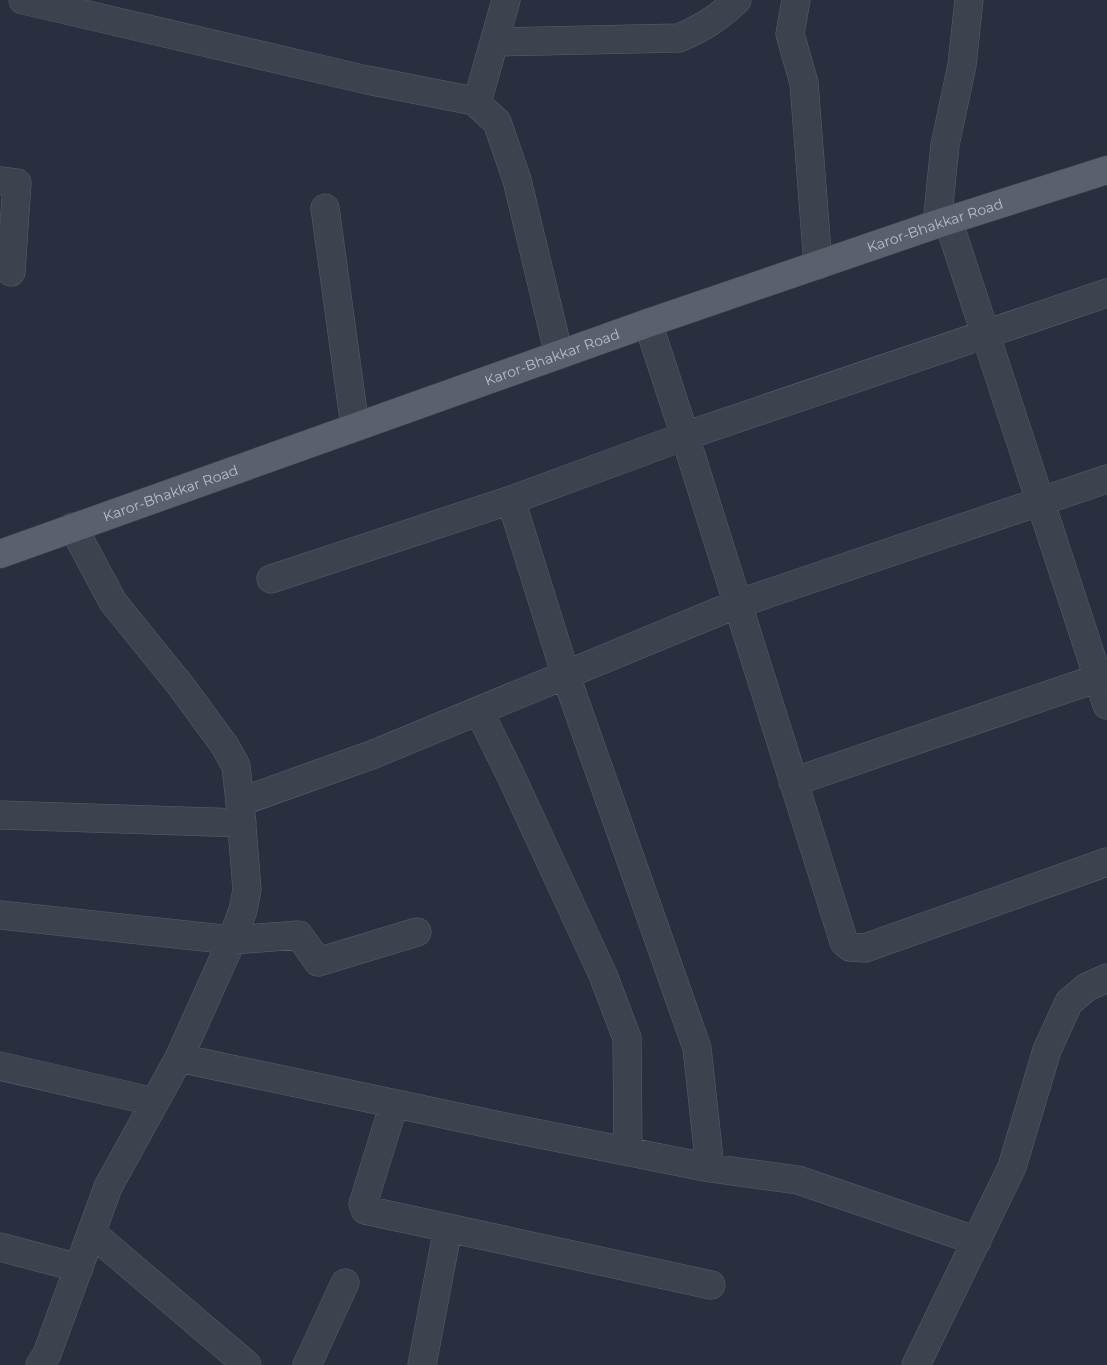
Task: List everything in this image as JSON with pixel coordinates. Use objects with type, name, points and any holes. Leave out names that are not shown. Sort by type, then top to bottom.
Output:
[{"type":"main road","name":"Karor-Bhakkar Road","points":[[0,554],[648,323],[943,222],[1107,170]]},
{"type":"street","points":[[23,0],[367,80],[474,100],[497,122],[517,180],[558,355]]},
{"type":"street","points":[[474,100],[480,92],[506,0]]},
{"type":"street","points":[[494,42],[679,38],[703,28],[720,16],[737,0]]},
{"type":"street","points":[[796,0],[790,34],[804,83],[818,265]]},
{"type":"street","points":[[969,0],[962,65],[945,145],[943,222],[1103,677],[1107,705]]},
{"type":"street","points":[[0,181],[17,183],[11,272]]},
{"type":"street","points":[[325,208],[355,427]]},
{"type":"street","points":[[271,579],[511,500],[685,436],[1107,293]]},
{"type":"street","points":[[648,323],[844,942],[850,947],[866,948],[1107,862]]},
{"type":"street","points":[[0,815],[241,812],[374,754],[737,604],[1107,479]]},
{"type":"street","points":[[511,500],[566,676],[697,1048],[710,1168]]},
{"type":"street","points":[[40,1365],[47,1354],[108,1187],[179,1058],[232,940],[244,910],[247,890],[236,766],[225,746],[181,686],[113,602],[73,527]]},
{"type":"street","points":[[793,782],[1103,677]]},
{"type":"street","points":[[479,711],[603,975],[627,1038],[628,1152]]},
{"type":"street","points":[[0,914],[232,940],[299,934],[318,962],[417,932]]},
{"type":"street","points":[[916,1365],[1012,1167],[1047,1050],[1069,1002],[1087,986],[1107,978]]},
{"type":"street","points":[[179,1058],[628,1152],[710,1168],[798,1180],[977,1241]]},
{"type":"street","points":[[0,1066],[155,1102]]},
{"type":"street","points":[[394,1104],[363,1204],[365,1210],[711,1285]]},
{"type":"street","points":[[422,1365],[448,1228]]},
{"type":"street","points":[[92,1233],[247,1365]]},
{"type":"street","points":[[0,1246],[79,1268]]},
{"type":"street","points":[[307,1365],[345,1283]]}]
